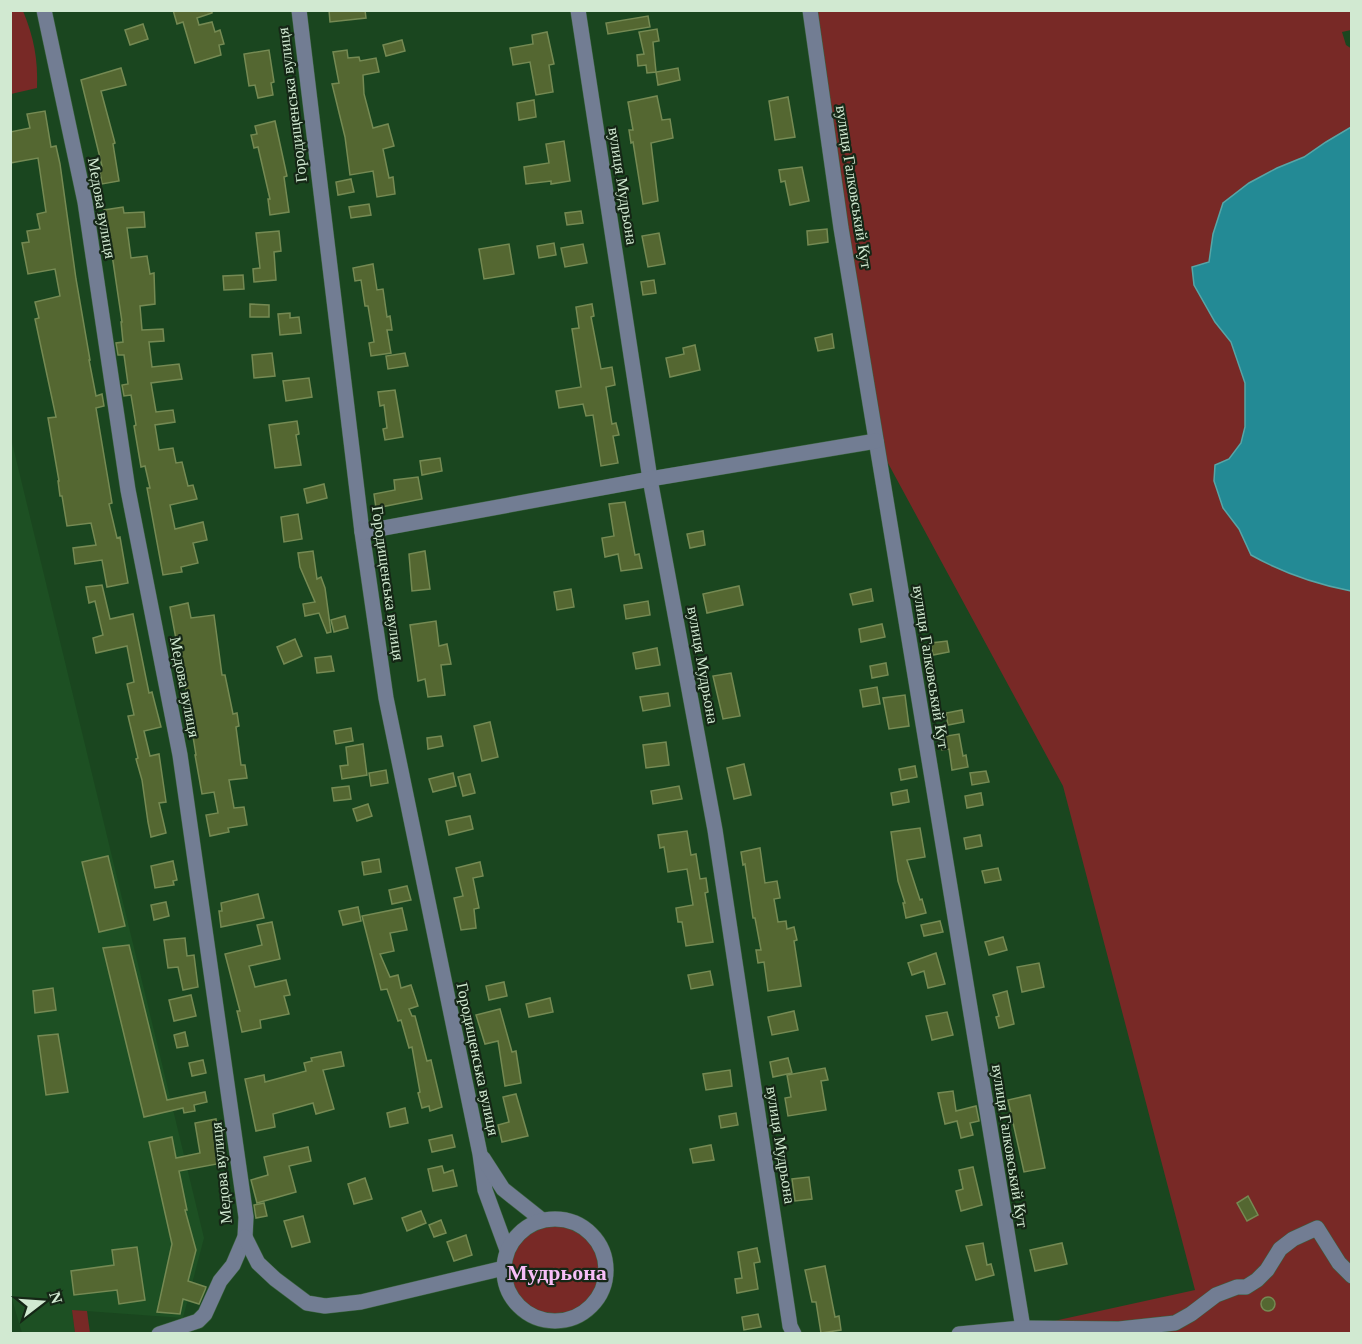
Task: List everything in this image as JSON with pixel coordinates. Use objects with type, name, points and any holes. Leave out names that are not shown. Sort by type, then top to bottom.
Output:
[{"type":"street","name":"Медова вулиця","points":[[44,10],[85,202],[128,490],[180,755],[246,1217],[245,1237],[233,1265],[220,1281],[205,1314],[198,1321],[159,1334]]},
{"type":"street","name":"Городищенська вулиця","points":[[299,10],[362,532],[386,698],[480,1154],[485,1190],[507,1250],[504,1268],[505,1282],[513,1299],[524,1311],[539,1319],[558,1322],[571,1319],[587,1311],[604,1288],[607,1271],[598,1241],[585,1228],[574,1222],[555,1219],[542,1220],[503,1189],[480,1154]]},
{"type":"street","name":"вулиця Мудрьона","points":[[578,10],[650,479],[715,830],[792,1330]]},
{"type":"street","name":"вулиця Галковський Кут","points":[[810,10],[841,228],[1023,1331]]},
{"type":"street","points":[[362,532],[650,479],[876,441]]},
{"type":"street","points":[[507,1250],[525,1228],[542,1220]]},
{"type":"street","points":[[959,1334],[1119,1329],[1174,1323],[1191,1314],[1216,1295],[1237,1287],[1246,1287],[1257,1280],[1267,1270],[1280,1249],[1293,1239],[1317,1228],[1339,1263],[1352,1276]]},
{"type":"street","points":[[245,1237],[258,1263],[275,1279],[307,1303],[325,1306],[361,1302],[504,1268]]},
{"type":"shaded area","points":[[10,11],[23,11],[36,58],[37,77],[37,88],[11,94]]},
{"type":"shaded area","points":[[810,11],[1351,11],[1351,30],[1342,32],[1346,45],[1352,49],[1351,1333],[959,1333],[1022,1328],[1195,1290],[1063,786],[876,441]]},
{"type":"shaded area","points":[[10,434],[204,1238],[183,1318],[72,1310],[75,1333],[22,1333],[11,1296]]},
{"type":"shaded area","points":[[556,1220],[575,1224],[591,1235],[602,1251],[606,1270],[602,1289],[591,1305],[575,1316],[556,1320],[537,1316],[521,1305],[510,1289],[506,1270],[510,1251],[521,1235],[537,1224]]},
{"type":"shaded area","points":[[72,1310],[87,1311],[90,1333],[75,1333]]},
{"type":"water","points":[[1351,127],[1351,591],[1300,577],[1251,555],[1239,529],[1223,508],[1214,481],[1215,465],[1229,459],[1241,443],[1245,427],[1245,383],[1231,342],[1215,322],[1194,285],[1192,267],[1209,262],[1213,234],[1223,203],[1249,183],[1304,157]]},
{"type":"building","points":[[173,10],[212,10],[212,13],[197,18],[199,25],[212,22],[215,32],[220,30],[224,44],[219,45],[221,55],[195,63],[183,22],[177,24]]},
{"type":"building","points":[[329,10],[365,10],[366,18],[330,22]]},
{"type":"building","points":[[648,16],[650,27],[608,34],[606,23]]},
{"type":"building","points":[[143,24],[148,39],[130,45],[125,30]]},
{"type":"building","points":[[657,29],[659,41],[653,42],[656,72],[647,73],[646,65],[638,66],[637,55],[644,54],[639,32]]},
{"type":"building","points":[[547,32],[554,64],[549,65],[553,92],[536,95],[530,62],[513,65],[510,48],[533,44],[532,35]]},
{"type":"building","points":[[402,40],[405,51],[386,56],[383,45]]},
{"type":"building","points":[[269,50],[274,82],[271,83],[273,95],[258,98],[255,85],[249,86],[244,54]]},
{"type":"building","points":[[347,50],[348,58],[359,57],[360,61],[376,58],[379,72],[363,75],[364,94],[373,128],[388,124],[394,146],[383,149],[389,178],[393,177],[395,194],[377,197],[373,171],[350,175],[345,137],[332,84],[339,83],[333,52]]},
{"type":"building","points":[[121,68],[126,85],[101,91],[115,143],[113,144],[119,181],[102,184],[99,166],[102,166],[81,80]]},
{"type":"building","points":[[678,68],[680,80],[658,85],[656,72]]},
{"type":"building","points":[[657,96],[662,120],[670,119],[673,138],[651,143],[658,201],[643,204],[629,130],[633,130],[628,102]]},
{"type":"building","points":[[788,97],[795,137],[775,140],[769,101]]},
{"type":"building","points":[[534,100],[536,117],[519,120],[517,103]]},
{"type":"building","points":[[45,111],[51,147],[56,146],[60,164],[76,279],[96,396],[102,394],[104,406],[96,408],[112,503],[109,504],[117,538],[120,537],[128,583],[107,587],[102,560],[75,564],[73,548],[96,545],[91,523],[67,526],[62,496],[60,496],[48,418],[56,417],[35,319],[39,318],[35,302],[60,296],[55,269],[28,274],[22,243],[29,242],[27,231],[40,229],[37,214],[46,212],[38,158],[10,163],[10,132],[30,128],[27,114]]},
{"type":"building","points":[[275,121],[287,176],[284,177],[289,212],[270,215],[268,199],[270,199],[258,147],[254,148],[251,135],[257,134],[255,126]]},
{"type":"building","points":[[564,141],[570,181],[526,184],[524,167],[549,163],[546,144]]},
{"type":"building","points":[[802,167],[809,201],[790,205],[785,181],[781,182],[779,170]]},
{"type":"building","points":[[351,179],[354,192],[338,195],[336,182]]},
{"type":"building","points":[[369,204],[371,215],[351,218],[349,207]]},
{"type":"building","points":[[123,207],[124,213],[144,212],[145,227],[127,228],[131,258],[147,256],[150,274],[154,273],[155,304],[140,306],[142,330],[163,329],[164,341],[149,342],[152,367],[179,364],[182,379],[151,383],[156,412],[173,410],[175,422],[155,425],[159,450],[173,448],[176,463],[182,462],[188,486],[193,485],[197,499],[170,505],[175,529],[203,522],[207,540],[193,543],[198,563],[181,567],[182,572],[163,575],[147,488],[150,488],[145,466],[141,467],[131,395],[124,396],[122,385],[128,384],[124,355],[118,355],[116,343],[123,342],[122,322],[104,210]]},
{"type":"building","points":[[581,211],[583,223],[567,225],[565,213]]},
{"type":"building","points":[[827,229],[828,242],[808,245],[807,231]]},
{"type":"building","points":[[279,231],[281,251],[274,252],[276,280],[254,282],[253,269],[260,268],[256,233]]},
{"type":"building","points":[[659,233],[665,264],[648,267],[642,236]]},
{"type":"building","points":[[554,243],[556,255],[539,258],[537,246]]},
{"type":"building","points":[[509,244],[514,274],[484,279],[479,249]]},
{"type":"building","points":[[583,244],[587,263],[565,267],[561,248]]},
{"type":"building","points":[[373,264],[377,290],[383,289],[387,317],[390,316],[392,330],[387,330],[391,353],[371,356],[369,343],[374,342],[368,306],[365,306],[361,280],[355,281],[353,268]]},
{"type":"building","points":[[243,275],[244,289],[224,290],[223,276]]},
{"type":"building","points":[[654,280],[656,293],[643,295],[641,282]]},
{"type":"building","points":[[250,304],[269,305],[269,317],[250,317]]},
{"type":"building","points":[[592,304],[594,316],[591,317],[601,369],[612,367],[615,385],[606,387],[612,424],[616,423],[619,435],[613,436],[618,463],[601,466],[593,415],[586,416],[583,404],[559,408],[556,391],[581,387],[572,329],[579,328],[576,307]]},
{"type":"building","points":[[290,313],[290,318],[299,317],[301,333],[280,335],[278,314]]},
{"type":"building","points":[[832,334],[834,348],[818,351],[815,338]]},
{"type":"building","points":[[695,345],[700,370],[670,377],[666,358],[684,354],[683,348]]},
{"type":"building","points":[[272,353],[275,376],[254,378],[252,355]]},
{"type":"building","points":[[405,353],[408,366],[388,369],[386,356]]},
{"type":"building","points":[[309,378],[312,397],[286,401],[283,381]]},
{"type":"building","points":[[395,390],[403,437],[385,440],[383,429],[387,428],[384,405],[380,406],[378,392]]},
{"type":"building","points":[[297,421],[299,434],[296,435],[301,465],[275,468],[269,425]]},
{"type":"building","points":[[440,458],[442,471],[422,475],[420,461]]},
{"type":"building","points":[[418,477],[422,499],[376,508],[374,494],[395,490],[394,480]]},
{"type":"building","points":[[324,484],[327,498],[307,503],[304,489]]},
{"type":"building","points":[[625,502],[635,555],[639,554],[642,568],[621,571],[618,554],[605,557],[602,538],[614,536],[609,504]]},
{"type":"building","points":[[298,514],[302,539],[284,542],[281,517]]},
{"type":"building","points":[[703,531],[705,545],[690,548],[687,534]]},
{"type":"building","points":[[313,551],[317,579],[321,577],[325,588],[331,632],[327,633],[319,613],[305,616],[303,604],[315,602],[300,567],[298,553]]},
{"type":"building","points":[[425,551],[430,589],[412,591],[409,554]]},
{"type":"building","points":[[102,585],[110,619],[133,614],[149,693],[152,692],[161,727],[144,731],[150,756],[159,754],[166,802],[159,803],[166,833],[151,837],[142,780],[136,759],[138,758],[128,716],[134,715],[127,684],[134,682],[127,646],[96,653],[93,638],[103,635],[95,601],[89,603],[86,587]]},
{"type":"building","points":[[739,586],[743,605],[707,613],[703,594]]},
{"type":"building","points":[[571,589],[574,607],[557,610],[554,592]]},
{"type":"building","points":[[871,589],[873,601],[853,605],[850,594]]},
{"type":"building","points":[[648,601],[650,615],[626,619],[624,605]]},
{"type":"building","points":[[188,603],[191,618],[214,615],[222,675],[225,675],[233,714],[237,713],[239,726],[236,727],[241,765],[245,765],[247,778],[229,780],[234,808],[244,807],[247,825],[228,828],[229,832],[210,836],[206,815],[218,813],[214,792],[202,794],[181,662],[179,662],[173,640],[176,639],[170,607]]},
{"type":"building","points":[[345,616],[348,628],[334,632],[331,620]]},
{"type":"building","points":[[436,621],[439,646],[447,644],[451,664],[441,665],[445,695],[428,697],[425,679],[418,681],[410,625]]},
{"type":"building","points":[[882,624],[885,637],[861,642],[859,629]]},
{"type":"building","points":[[295,639],[302,656],[284,664],[277,647]]},
{"type":"building","points":[[947,641],[949,652],[933,655],[931,643]]},
{"type":"building","points":[[657,648],[660,665],[636,669],[633,653]]},
{"type":"building","points":[[331,656],[334,671],[317,673],[315,658]]},
{"type":"building","points":[[886,663],[888,675],[872,678],[870,666]]},
{"type":"building","points":[[731,673],[740,716],[723,719],[713,676]]},
{"type":"building","points":[[877,687],[880,704],[863,707],[860,690]]},
{"type":"building","points":[[668,693],[670,706],[643,711],[640,697]]},
{"type":"building","points":[[905,695],[909,726],[889,729],[883,698]]},
{"type":"building","points":[[962,710],[964,722],[948,725],[946,713]]},
{"type":"building","points":[[490,722],[498,757],[482,761],[474,726]]},
{"type":"building","points":[[351,728],[353,741],[336,744],[334,731]]},
{"type":"building","points":[[959,734],[963,756],[966,755],[968,767],[952,770],[949,749],[942,750],[940,737]]},
{"type":"building","points":[[441,736],[443,746],[428,749],[427,738]]},
{"type":"building","points":[[666,742],[669,765],[646,768],[643,745]]},
{"type":"building","points":[[363,744],[367,775],[342,779],[340,766],[348,765],[346,747]]},
{"type":"building","points":[[744,764],[751,795],[734,799],[727,768]]},
{"type":"building","points":[[915,766],[917,777],[901,780],[899,769]]},
{"type":"building","points":[[386,770],[388,783],[371,786],[369,773]]},
{"type":"building","points":[[986,771],[989,782],[972,785],[970,773]]},
{"type":"building","points":[[453,773],[456,786],[433,792],[429,779]]},
{"type":"building","points":[[470,774],[475,793],[463,796],[458,777]]},
{"type":"building","points":[[349,786],[351,799],[334,801],[332,788]]},
{"type":"building","points":[[679,786],[682,799],[653,804],[651,791]]},
{"type":"building","points":[[907,790],[909,802],[893,805],[891,793]]},
{"type":"building","points":[[981,793],[983,805],[967,808],[965,796]]},
{"type":"building","points":[[368,804],[372,816],[357,821],[353,809]]},
{"type":"building","points":[[470,816],[473,829],[449,835],[446,821]]},
{"type":"building","points":[[920,828],[925,857],[907,860],[926,913],[906,918],[891,832]]},
{"type":"building","points":[[687,831],[691,855],[696,854],[700,879],[706,878],[708,892],[705,893],[713,942],[686,946],[682,922],[678,922],[676,908],[693,905],[687,869],[668,872],[664,847],[660,848],[658,835]]},
{"type":"building","points":[[980,835],[982,846],[966,849],[964,838]]},
{"type":"building","points":[[760,848],[765,883],[777,881],[780,898],[774,899],[778,922],[786,921],[787,929],[794,927],[801,986],[768,991],[764,962],[758,963],[756,950],[761,950],[741,852]]},
{"type":"building","points":[[108,856],[125,926],[99,932],[82,862]]},
{"type":"building","points":[[379,859],[381,872],[364,875],[362,862]]},
{"type":"building","points":[[173,861],[177,880],[173,881],[174,885],[155,888],[151,866]]},
{"type":"building","points":[[480,862],[483,876],[473,878],[479,908],[474,909],[476,928],[461,930],[454,898],[463,896],[456,868]]},
{"type":"building","points":[[998,868],[1001,880],[985,883],[982,871]]},
{"type":"building","points":[[407,886],[411,900],[392,904],[389,890]]},
{"type":"building","points":[[258,894],[264,918],[221,927],[219,911],[222,911],[221,903]]},
{"type":"building","points":[[166,902],[169,916],[154,920],[151,905]]},
{"type":"building","points":[[358,907],[361,921],[343,925],[339,911]]},
{"type":"building","points":[[402,908],[407,930],[390,933],[394,951],[380,954],[390,977],[398,975],[401,988],[411,985],[418,1006],[409,1009],[412,1016],[415,1016],[427,1061],[431,1060],[442,1107],[430,1111],[429,1106],[422,1108],[412,1047],[409,1048],[401,1020],[398,1021],[387,989],[381,990],[362,916]]},
{"type":"building","points":[[940,921],[943,932],[924,936],[921,925]]},
{"type":"building","points":[[272,922],[280,959],[249,966],[255,987],[286,980],[290,995],[284,996],[289,1014],[260,1020],[261,1028],[242,1032],[237,1011],[240,1011],[225,954],[262,945],[257,925]]},
{"type":"building","points":[[1003,937],[1007,950],[989,955],[985,942]]},
{"type":"building","points":[[185,938],[187,956],[194,955],[198,987],[183,990],[178,967],[168,968],[164,940]]},
{"type":"building","points":[[129,945],[167,1100],[205,1092],[207,1102],[194,1105],[195,1111],[184,1113],[183,1108],[144,1117],[103,948]]},
{"type":"building","points":[[936,953],[945,984],[928,988],[924,971],[912,975],[908,963]]},
{"type":"building","points":[[1039,963],[1044,987],[1022,992],[1017,967]]},
{"type":"building","points":[[710,971],[713,985],[691,989],[688,975]]},
{"type":"building","points":[[504,982],[507,996],[489,1000],[486,986]]},
{"type":"building","points":[[53,988],[56,1010],[35,1013],[33,991]]},
{"type":"building","points":[[1007,991],[1014,1024],[999,1028],[996,1017],[999,1016],[993,995]]},
{"type":"building","points":[[191,995],[196,1016],[174,1021],[169,1000]]},
{"type":"building","points":[[550,998],[553,1012],[529,1017],[526,1004]]},
{"type":"building","points":[[500,1009],[512,1052],[516,1051],[521,1083],[505,1086],[498,1041],[485,1044],[476,1015]]},
{"type":"building","points":[[794,1011],[798,1030],[772,1035],[768,1017]]},
{"type":"building","points":[[947,1012],[953,1035],[932,1040],[926,1016]]},
{"type":"building","points":[[185,1032],[188,1046],[177,1048],[174,1035]]},
{"type":"building","points":[[58,1034],[68,1092],[46,1095],[38,1036]]},
{"type":"building","points":[[341,1052],[344,1066],[323,1070],[334,1109],[316,1114],[313,1103],[273,1114],[275,1127],[256,1131],[245,1079],[264,1075],[265,1082],[306,1071],[304,1063],[312,1061],[311,1058]]},
{"type":"building","points":[[788,1058],[792,1073],[773,1077],[770,1062]]},
{"type":"building","points":[[203,1060],[206,1073],[192,1076],[189,1063]]},
{"type":"building","points":[[825,1068],[828,1080],[821,1081],[826,1110],[788,1116],[785,1098],[791,1097],[787,1075]]},
{"type":"building","points":[[730,1070],[732,1086],[706,1090],[703,1074]]},
{"type":"building","points":[[953,1091],[956,1111],[976,1106],[979,1121],[970,1123],[973,1135],[961,1138],[957,1121],[945,1124],[938,1093]]},
{"type":"building","points":[[516,1094],[528,1136],[502,1142],[498,1125],[509,1122],[503,1097]]},
{"type":"building","points":[[1030,1095],[1045,1168],[1024,1172],[1008,1100]]},
{"type":"building","points":[[405,1108],[408,1123],[390,1127],[387,1113]]},
{"type":"building","points":[[736,1113],[738,1125],[721,1128],[719,1116]]},
{"type":"building","points":[[216,1119],[222,1157],[216,1158],[217,1164],[179,1171],[187,1210],[185,1210],[196,1250],[188,1281],[206,1287],[199,1304],[183,1299],[180,1314],[157,1312],[172,1244],[149,1142],[172,1137],[176,1158],[200,1153],[195,1123]]},
{"type":"building","points":[[452,1135],[455,1147],[432,1152],[429,1140]]},
{"type":"building","points":[[711,1145],[714,1160],[693,1163],[690,1149]]},
{"type":"building","points":[[308,1147],[311,1161],[289,1166],[296,1192],[257,1203],[251,1180],[268,1175],[264,1157]]},
{"type":"building","points":[[442,1166],[444,1173],[453,1170],[457,1186],[433,1191],[428,1169]]},
{"type":"building","points":[[973,1167],[982,1205],[961,1211],[956,1191],[963,1189],[959,1170]]},
{"type":"building","points":[[809,1177],[812,1199],[795,1201],[792,1179]]},
{"type":"building","points":[[365,1178],[372,1199],[354,1204],[348,1184]]},
{"type":"building","points":[[1248,1196],[1258,1215],[1247,1221],[1237,1203]]},
{"type":"building","points":[[264,1203],[267,1216],[256,1218],[254,1205]]},
{"type":"building","points":[[421,1211],[426,1223],[407,1231],[402,1218]]},
{"type":"building","points":[[303,1216],[310,1242],[292,1247],[284,1221]]},
{"type":"building","points":[[441,1220],[446,1233],[434,1237],[429,1225]]},
{"type":"building","points":[[466,1235],[472,1255],[454,1261],[447,1242]]},
{"type":"building","points":[[983,1243],[987,1265],[991,1264],[994,1275],[976,1280],[966,1246]]},
{"type":"building","points":[[1062,1243],[1067,1264],[1035,1271],[1030,1250]]},
{"type":"building","points":[[137,1247],[145,1300],[119,1304],[117,1290],[74,1295],[71,1271],[114,1265],[112,1250]]},
{"type":"building","points":[[757,1248],[760,1262],[754,1263],[758,1289],[737,1293],[735,1279],[742,1278],[738,1252]]},
{"type":"building","points":[[825,1266],[835,1317],[839,1316],[841,1330],[821,1333],[816,1302],[812,1302],[805,1270]]},
{"type":"building","points":[[1268,1297],[1273,1299],[1275,1304],[1273,1309],[1268,1311],[1263,1309],[1261,1304],[1263,1299]]},
{"type":"building","points":[[758,1314],[761,1327],[744,1330],[742,1317]]},
{"type":"district","name":"Мудрьона","points":[[557,1272]]}]
